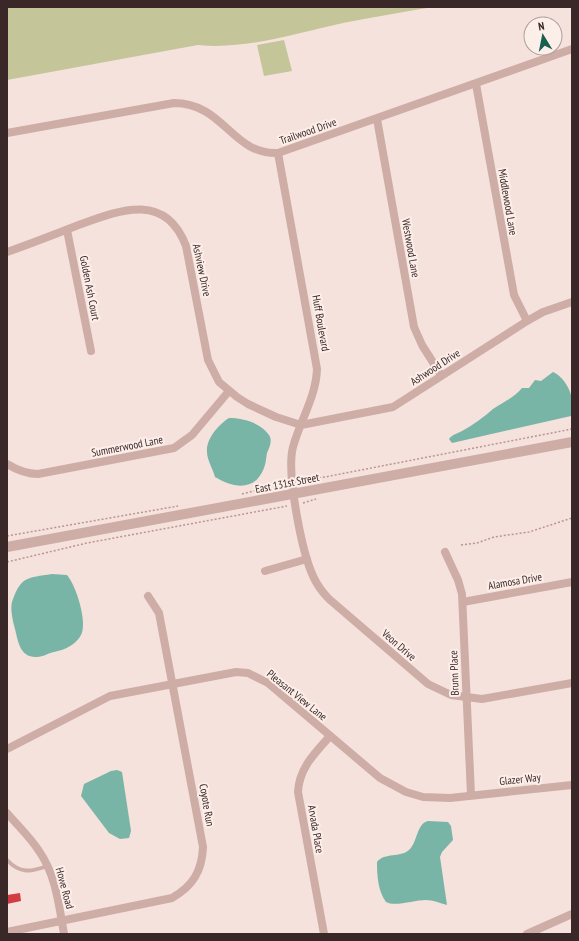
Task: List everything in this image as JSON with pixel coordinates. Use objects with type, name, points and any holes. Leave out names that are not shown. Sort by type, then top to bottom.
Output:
[{"type":"street","name":"Trailwood Drive","points":[[7,133],[174,103],[183,103],[200,107],[208,112],[244,143],[254,149],[278,153],[572,49]]},
{"type":"street","name":"Middlewood Lane","points":[[476,84],[514,295],[527,321]]},
{"type":"street","name":"Westwood Lane","points":[[377,119],[414,327],[422,345],[441,375]]},
{"type":"street","name":"Huff Boulevard","points":[[278,153],[317,369],[317,381],[301,425],[291,459],[294,493]]},
{"type":"street","name":"Ashview Drive","points":[[7,252],[117,211],[133,209],[151,210],[161,214],[178,230],[186,246],[208,360],[219,382],[248,404],[276,417],[301,425]]},
{"type":"street","name":"Golden Ash Court","points":[[68,230],[91,351]]},
{"type":"street","name":"Ashwood Drive","points":[[301,425],[386,409],[405,400],[441,375],[527,321],[543,312],[572,302]]},
{"type":"street","name":"Summerwood Lane","points":[[7,464],[16,470],[38,474],[174,448],[192,435],[229,391]]},
{"type":"street","name":"East 131st Street","points":[[7,547],[572,442]]},
{"type":"street","name":"Veon Drive","points":[[294,493],[307,559],[316,583],[334,604],[428,684],[451,695],[466,698],[492,698],[572,683]]},
{"type":"street","name":"Brunn Place","points":[[446,552],[458,580],[463,602],[471,795]]},
{"type":"street","points":[[265,571],[307,559]]},
{"type":"street","name":"Alamosa Drive","points":[[463,602],[572,582]]},
{"type":"street","name":"Coyote Run","points":[[7,932],[62,922],[172,898],[188,887],[199,871],[203,847],[173,684],[159,613],[148,596]]},
{"type":"street","name":"Pleasant View Lane","points":[[7,748],[110,696],[224,674],[248,673],[268,683],[380,778],[406,792],[423,797],[441,798],[471,795]]},
{"type":"street","name":"Arvada Place","points":[[324,934],[300,807],[298,784],[304,767],[330,736]]},
{"type":"street","name":"Glazer Way","points":[[471,795],[572,784]]},
{"type":"street","name":"Howe Road","points":[[7,813],[30,839],[48,866],[56,891],[64,934]]},
{"type":"street","points":[[527,934],[572,914]]},
{"type":"lane","points":[[7,860],[12,865],[24,872],[30,872],[48,866]]},
{"type":"path","points":[[461,546],[494,537],[529,532],[572,518]]},
{"type":"green space","points":[[7,7],[433,7],[343,23],[271,40],[234,45],[198,45],[7,80]]},
{"type":"green space","points":[[284,40],[292,71],[264,76],[257,45]]},
{"type":"water","points":[[553,372],[563,379],[570,391],[573,404],[571,416],[452,443],[449,439],[478,421],[512,397],[522,388],[529,388],[535,380],[541,381]]},
{"type":"water","points":[[229,418],[246,420],[257,424],[266,431],[271,440],[266,462],[260,476],[255,481],[243,486],[229,484],[215,477],[208,458],[208,442],[217,428]]},
{"type":"water","points":[[52,574],[67,575],[74,587],[82,613],[83,629],[79,639],[76,642],[62,650],[37,657],[31,657],[23,652],[19,643],[13,623],[11,608],[12,602],[15,593],[26,580],[36,576]]},
{"type":"water","points":[[117,770],[122,772],[131,831],[129,838],[120,839],[109,833],[81,796],[84,784],[111,771]]},
{"type":"water","points":[[428,821],[448,822],[451,826],[453,840],[442,852],[440,857],[447,905],[426,900],[399,904],[386,902],[380,888],[377,862],[384,857],[401,854],[409,850],[414,843],[419,829]]},
{"type":"building","points":[[20,893],[21,901],[7,904],[7,895]]}]
